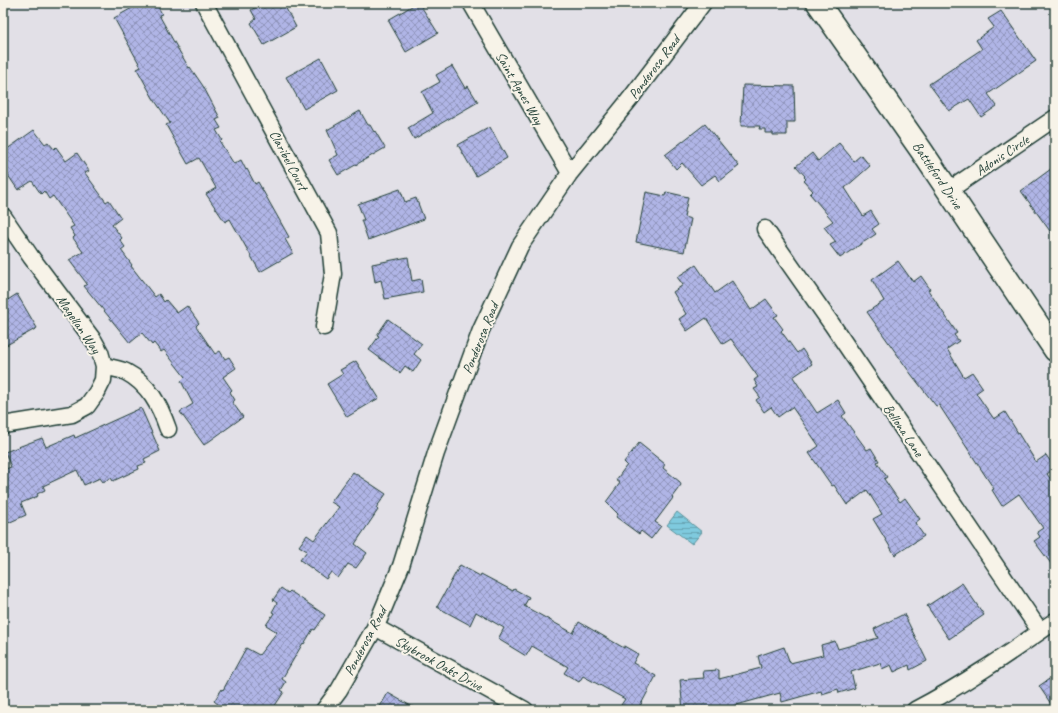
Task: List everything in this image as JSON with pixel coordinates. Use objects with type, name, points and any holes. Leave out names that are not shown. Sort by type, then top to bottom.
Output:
[{"type":"street","name":"Claribel Court","points":[[204,3],[329,233],[333,274],[324,327]]},
{"type":"street","name":"Saint Agnes Way","points":[[471,3],[570,173]]},
{"type":"street","name":"Ponderosa Road","points":[[324,710],[339,690],[375,627],[401,566],[436,453],[481,330],[520,246],[570,173],[630,99],[703,3]]},
{"type":"street","name":"Battleford Drive","points":[[818,3],[948,190],[1055,350]]},
{"type":"street","name":"Adonis Circle","points":[[948,190],[1055,118]]},
{"type":"street","name":"Magellan Way","points":[[3,216],[31,257],[94,340],[100,352],[104,366],[103,380],[87,406],[72,414],[3,425]]},
{"type":"street","name":"Bellona Lane","points":[[765,230],[833,326],[1040,631]]},
{"type":"street","points":[[104,366],[125,371],[138,379],[157,402],[168,429]]},
{"type":"street","points":[[915,710],[980,673],[1055,621]]},
{"type":"street","name":"Skybrook Oaks Drive","points":[[375,627],[525,710]]},
{"type":"water","points":[[677,512],[702,532],[692,544],[667,525]]},
{"type":"building","points":[[141,3],[156,3],[162,14],[159,15],[174,42],[189,68],[190,67],[203,86],[220,118],[216,120],[221,128],[216,130],[222,140],[220,142],[234,164],[241,160],[255,184],[258,182],[289,237],[285,239],[293,253],[260,272],[230,219],[225,222],[206,194],[216,188],[199,158],[188,164],[166,125],[170,123],[153,98],[137,69],[141,67],[114,18]]},
{"type":"building","points":[[263,3],[283,3],[296,27],[264,45],[251,23],[256,19],[251,10]]},
{"type":"building","points":[[419,3],[438,33],[406,52],[388,20]]},
{"type":"building","points":[[1001,11],[1036,61],[988,94],[997,106],[981,117],[969,99],[949,111],[929,84],[982,49],[976,40],[994,27],[988,19]]},
{"type":"building","points":[[321,58],[338,90],[304,109],[286,77]]},
{"type":"building","points":[[452,66],[465,88],[468,86],[478,102],[414,139],[408,128],[433,113],[422,92],[440,82],[436,75]]},
{"type":"building","points":[[743,85],[794,86],[795,122],[787,122],[787,135],[773,135],[773,133],[765,133],[765,129],[759,129],[760,126],[741,126]]},
{"type":"building","points":[[360,111],[368,125],[370,125],[374,132],[375,131],[385,148],[338,175],[329,160],[338,155],[327,130]]},
{"type":"building","points":[[705,124],[739,166],[720,181],[715,175],[701,185],[682,163],[676,169],[665,155]]},
{"type":"building","points":[[490,127],[507,158],[476,176],[458,145]]},
{"type":"building","points":[[34,130],[45,144],[48,142],[54,149],[56,147],[66,161],[77,153],[89,171],[85,173],[106,202],[109,200],[121,218],[112,225],[122,238],[120,240],[125,247],[121,250],[132,265],[131,266],[155,297],[159,294],[164,302],[166,300],[177,313],[187,306],[199,323],[196,326],[215,354],[220,351],[225,359],[229,357],[236,368],[223,377],[232,390],[230,392],[235,400],[232,402],[243,417],[204,445],[180,412],[193,404],[181,381],[185,377],[164,350],[161,352],[154,343],[152,345],[142,333],[130,343],[84,286],[87,284],[69,260],[83,252],[73,238],[75,236],[70,228],[74,226],[53,196],[49,199],[44,191],[41,194],[32,181],[18,190],[3,168],[3,152]]},
{"type":"building","points":[[839,143],[854,161],[861,155],[870,166],[845,188],[863,216],[871,211],[879,224],[872,229],[876,234],[840,258],[830,245],[836,242],[824,227],[833,221],[810,194],[813,191],[804,181],[806,179],[804,177],[805,176],[796,166],[812,153],[818,161]]},
{"type":"building","points":[[1055,166],[1055,238],[1021,191]]},
{"type":"building","points":[[400,189],[405,202],[416,198],[424,219],[368,240],[361,220],[364,220],[358,204]]},
{"type":"building","points":[[646,192],[665,196],[666,192],[688,197],[684,217],[691,219],[684,252],[636,242]]},
{"type":"building","points":[[408,257],[412,281],[421,279],[423,292],[385,299],[381,280],[375,282],[372,264]]},
{"type":"building","points":[[898,261],[913,282],[921,276],[930,289],[928,290],[957,333],[954,335],[959,341],[947,349],[964,377],[972,372],[983,388],[976,393],[994,419],[1005,412],[1036,462],[1046,455],[1055,468],[1047,474],[1055,485],[1055,569],[1034,541],[1040,537],[1037,532],[1043,528],[1019,494],[1002,506],[992,490],[994,489],[939,405],[936,406],[911,374],[867,312],[884,301],[872,280]]},
{"type":"building","points":[[696,265],[715,293],[732,281],[751,310],[766,299],[778,315],[774,317],[783,329],[781,331],[797,353],[802,349],[812,364],[793,377],[817,413],[838,400],[846,413],[842,416],[867,450],[871,448],[879,461],[877,462],[887,477],[884,479],[900,502],[905,498],[920,519],[915,523],[924,536],[895,555],[873,519],[882,514],[867,490],[847,505],[834,485],[832,486],[809,453],[819,446],[792,407],[778,417],[771,407],[764,412],[756,400],[760,397],[754,389],[758,387],[754,380],[758,377],[731,339],[723,344],[706,318],[687,331],[679,319],[686,314],[673,292],[683,285],[677,277]]},
{"type":"building","points":[[17,294],[37,328],[3,347],[3,303]]},
{"type":"building","points":[[388,319],[422,344],[414,354],[421,360],[413,372],[405,366],[400,373],[369,350],[379,336],[377,335]]},
{"type":"building","points":[[356,361],[379,398],[347,417],[327,384],[343,374],[340,370]]},
{"type":"building","points":[[141,408],[160,451],[144,459],[146,463],[138,466],[139,469],[113,481],[111,478],[103,482],[100,478],[84,485],[77,470],[43,486],[45,490],[37,494],[38,496],[21,503],[26,515],[8,523],[3,514],[3,470],[11,467],[5,452],[42,438],[46,447],[74,435],[75,438]]},
{"type":"building","points":[[639,443],[665,464],[663,468],[680,482],[681,485],[655,522],[661,526],[651,539],[641,531],[639,534],[616,517],[618,514],[606,502],[620,483],[616,480],[627,465],[624,462]]},
{"type":"building","points":[[353,472],[386,494],[376,508],[378,510],[355,544],[367,553],[356,568],[348,564],[338,578],[331,572],[326,579],[300,560],[307,551],[299,546],[307,535],[314,540],[339,507],[331,502]]},
{"type":"building","points":[[460,565],[480,576],[481,574],[513,591],[514,589],[529,597],[524,606],[573,633],[579,622],[624,648],[624,646],[638,654],[633,663],[656,676],[638,710],[630,710],[621,705],[625,699],[583,676],[579,682],[564,673],[568,667],[532,646],[526,656],[498,639],[504,628],[476,612],[470,625],[437,607]]},
{"type":"building","points":[[962,583],[984,615],[949,639],[927,606]]},
{"type":"building","points":[[281,588],[288,593],[290,591],[325,615],[315,630],[313,629],[304,644],[303,643],[282,679],[286,682],[281,690],[284,692],[272,710],[215,710],[219,705],[214,701],[222,689],[223,690],[246,648],[259,655],[277,632],[266,625],[274,613],[272,612],[277,603],[273,600]]},
{"type":"building","points":[[904,614],[927,661],[910,670],[909,665],[894,672],[891,665],[882,669],[880,663],[851,672],[855,688],[839,693],[838,689],[822,694],[821,691],[782,702],[780,693],[733,706],[733,710],[683,710],[680,680],[704,678],[703,671],[719,670],[719,679],[761,668],[758,656],[784,647],[790,663],[823,655],[821,645],[835,641],[838,649],[878,638],[874,629]]},
{"type":"building","points":[[1055,675],[1055,710],[1039,686]]},
{"type":"building","points":[[388,693],[418,710],[378,710]]}]
